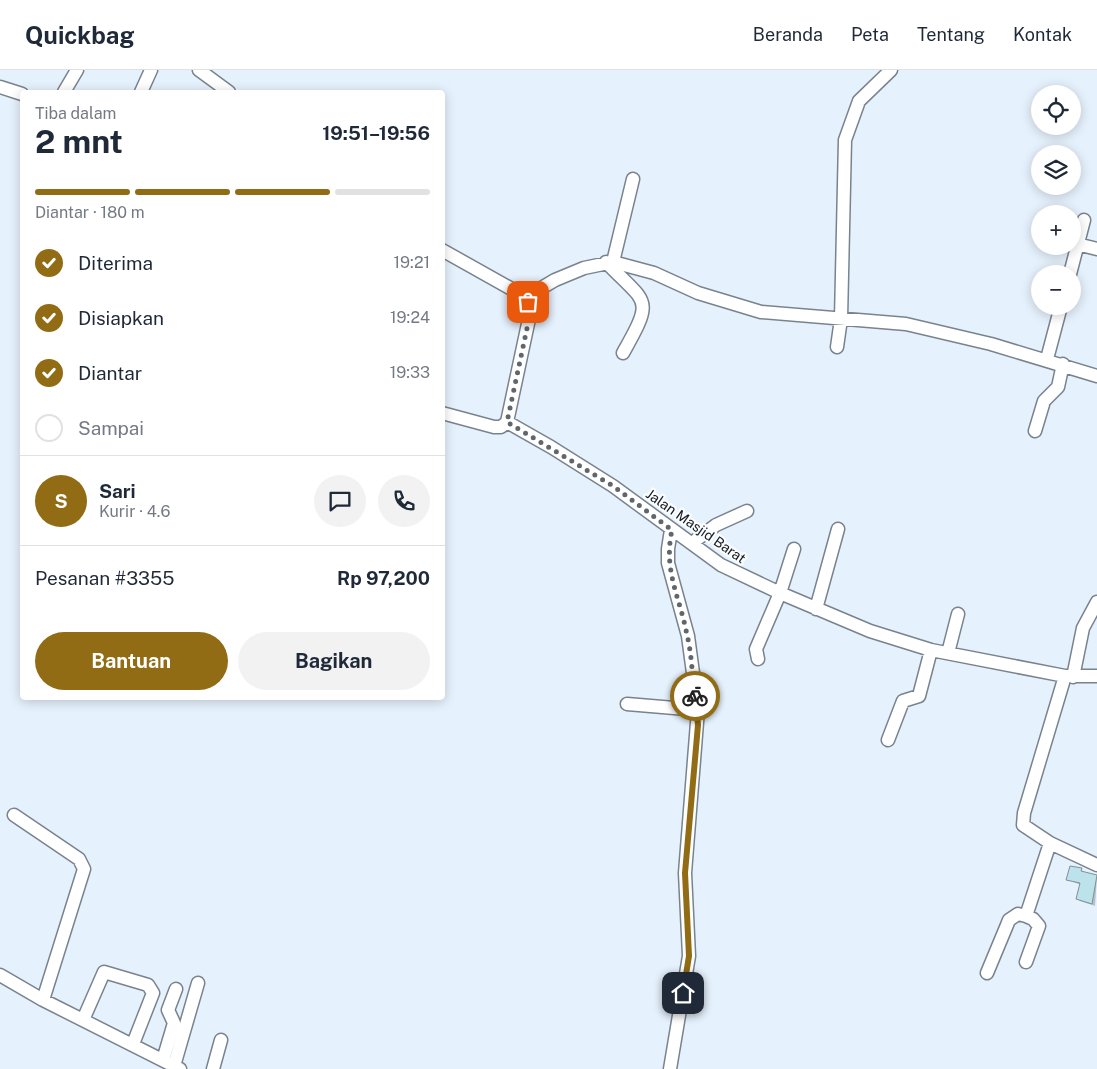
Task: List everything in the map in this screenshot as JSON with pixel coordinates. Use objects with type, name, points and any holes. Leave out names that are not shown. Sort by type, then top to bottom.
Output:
[{"type":"street","points":[[65,90],[76,70]]},
{"type":"street","points":[[142,90],[151,70]]},
{"type":"street","points":[[199,70],[226,90]]},
{"type":"street","points":[[837,347],[841,320],[845,140],[859,101],[891,70]]},
{"type":"street","points":[[0,88],[20,93]]},
{"type":"street","points":[[609,262],[633,180]]},
{"type":"street","points":[[1081,230],[1084,220]]},
{"type":"street","points":[[1081,245],[1097,250]]},
{"type":"street","points":[[445,252],[526,297]]},
{"type":"street","points":[[609,262],[637,292],[643,306],[644,314],[623,353]]},
{"type":"street","points":[[526,297],[564,276],[609,262],[654,273],[698,293],[761,312],[906,324],[1047,359],[1097,376]]},
{"type":"street","points":[[445,414],[494,427],[501,427],[507,422],[529,319],[526,297]]},
{"type":"street","points":[[1047,359],[1059,315]]},
{"type":"street","points":[[1035,431],[1044,401],[1058,387],[1063,364]]},
{"type":"street","name":"Jalan Masjid Barat","points":[[507,422],[613,486],[721,565],[816,609],[870,631],[931,650],[1069,677],[1097,676]]},
{"type":"street","points":[[692,543],[716,525],[747,512]]},
{"type":"street","points":[[816,609],[838,529]]},
{"type":"street","points":[[670,1069],[686,976],[688,933],[685,873],[698,710],[688,636],[668,563],[668,549],[672,530]]},
{"type":"street","points":[[758,659],[756,648],[780,593],[794,549]]},
{"type":"street","points":[[1097,602],[1083,628],[1069,677],[1022,819],[1028,830],[1050,843],[1097,865]]},
{"type":"street","points":[[948,653],[958,614]]},
{"type":"street","points":[[888,740],[903,701],[919,696],[931,650]]},
{"type":"street","points":[[628,704],[698,710]]},
{"type":"street","points":[[14,815],[78,859],[84,869],[43,1000]]},
{"type":"street","points":[[1026,916],[1050,843]]},
{"type":"street","points":[[987,973],[1009,920],[1018,914],[1033,919],[1038,926],[1026,962]]},
{"type":"street","points":[[83,1020],[104,972],[148,986],[153,993],[133,1044]]},
{"type":"street","points":[[0,975],[43,1000],[172,1065]]},
{"type":"street","points":[[172,1065],[198,983]]},
{"type":"street","points":[[172,1065],[174,1022],[168,1010],[176,989]]},
{"type":"street","points":[[213,1069],[221,1040]]},
{"type":"building","points":[[1070,866],[1082,868],[1081,871],[1097,875],[1092,904],[1076,899],[1080,883],[1066,880]]},
{"type":"way so far","points":[[528,302],[530,310],[529,319],[507,422],[613,486],[672,530],[668,549],[668,563],[688,636],[695,696]]},
{"type":"route","points":[[683,993],[689,956],[685,873],[698,725],[698,710],[695,696]]}]
